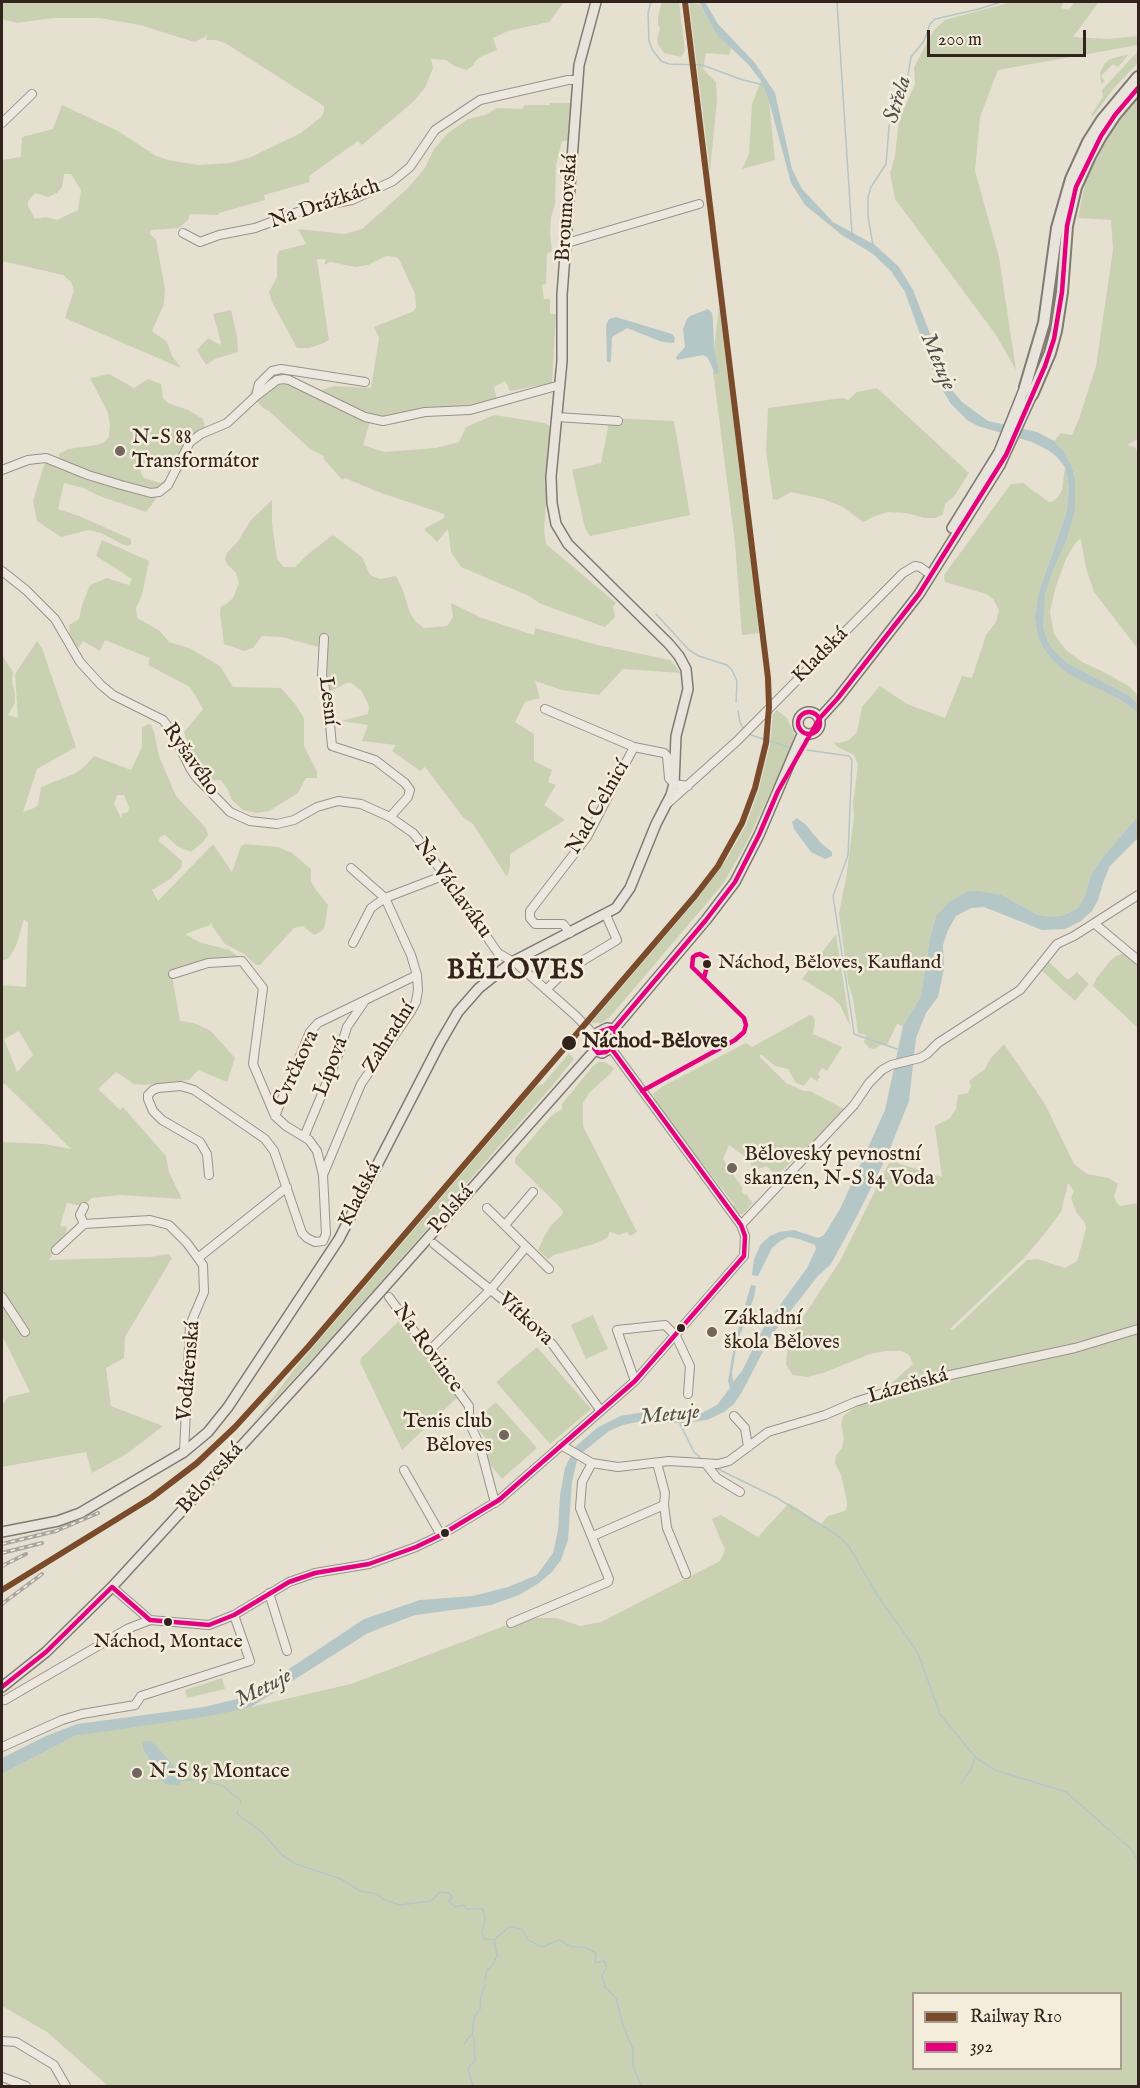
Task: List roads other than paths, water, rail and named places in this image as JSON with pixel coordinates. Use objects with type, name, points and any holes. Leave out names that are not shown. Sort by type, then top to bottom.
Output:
[{"type":"highway","points":[[1028,391],[1033,361],[1044,323],[1059,218],[1071,179],[1088,142],[1102,120],[1138,77]]},
{"type":"highway","points":[[1028,391],[1045,366],[1058,323],[1066,233],[1076,188],[1101,136],[1138,88]]},
{"type":"highway","points":[[1033,361],[1045,366]]},
{"type":"main road","name":"Broumovská","points":[[596,2],[580,59],[578,80],[562,295],[560,385],[551,493],[556,524],[575,553],[645,619],[676,651],[682,661],[689,683],[676,736]]},
{"type":"main road","points":[[817,717],[838,698],[887,634],[929,573],[997,464],[1028,391]]},
{"type":"main road","points":[[807,733],[799,725],[800,717],[809,712],[817,717]]},
{"type":"main road","points":[[614,1029],[618,1036],[611,1048],[602,1053],[595,1050],[593,1045],[596,1036],[604,1029],[614,1029],[735,882],[807,733],[818,728],[817,717]]},
{"type":"main road","name":"Kladská","points":[[2,1532],[73,1516],[184,1452],[208,1432],[223,1413],[330,1251],[458,1012],[479,988],[512,962],[606,915],[624,899],[656,824],[668,803],[674,784],[676,736]]},
{"type":"main road","name":"Polská","points":[[310,1371],[595,1050]]},
{"type":"main road","name":"Běloveská","points":[[2,1687],[46,1652],[112,1587],[310,1371]]},
{"type":"street","name":"Na Drážkách","points":[[183,233],[200,242],[255,228],[306,209],[352,200],[393,181],[410,167],[435,130],[480,100],[568,80],[578,80]]},
{"type":"street","points":[[2,123],[32,94]]},
{"type":"street","points":[[567,243],[699,204]]},
{"type":"street","points":[[256,396],[259,384],[272,371],[281,369],[365,382]]},
{"type":"street","points":[[2,470],[28,460],[46,458],[121,485],[151,493],[159,492],[168,485],[190,442],[227,423],[277,380],[289,380],[365,417],[383,421],[425,412],[470,410],[560,385]]},
{"type":"street","points":[[557,417],[618,421]]},
{"type":"street","name":"Kladská","points":[[668,803],[800,678],[903,573],[915,566],[929,573]]},
{"type":"street","name":"Ryšavého","points":[[2,571],[26,590],[55,619],[73,652],[101,685],[113,695],[163,720],[196,777],[236,816],[258,823],[286,823],[317,807],[338,801],[361,804],[390,817]]},
{"type":"street","name":"Lesní","points":[[324,638],[322,675],[328,702],[332,746],[375,760],[405,783],[410,790],[408,797],[390,817]]},
{"type":"street","points":[[545,709],[634,747],[666,754],[669,778],[674,784],[688,786]]},
{"type":"street","name":"Nad Celnicí","points":[[570,933],[563,924],[535,924],[530,918],[530,910],[587,837],[634,747]]},
{"type":"street","name":"Na Václaváku","points":[[390,817],[413,833],[445,875],[498,953],[517,964],[596,1036]]},
{"type":"street","points":[[351,868],[385,898]]},
{"type":"street","points":[[353,943],[371,908],[385,898],[445,875]]},
{"type":"street","points":[[741,1225],[854,1105],[869,1083],[882,1070],[891,1065],[920,1058],[1020,990],[1028,983],[1052,949],[1138,895]]},
{"type":"street","name":"Zahradní","points":[[323,1176],[361,1084],[416,1002],[417,975],[411,955],[385,898]]},
{"type":"street","points":[[546,990],[564,972],[617,939],[606,915]]},
{"type":"street","points":[[1095,924],[1138,960]]},
{"type":"street","points":[[173,974],[208,963],[242,961],[263,988],[253,1064],[275,1116],[304,1137],[316,1151],[323,1176],[326,1234],[323,1241],[325,1247],[330,1251]]},
{"type":"street","name":"Cvrčkova","points":[[275,1116],[310,1032],[318,1023],[417,975]]},
{"type":"street","name":"Lípová","points":[[304,1137],[347,1028],[366,1000]]},
{"type":"street","points":[[5,1700],[127,1629],[150,1620],[209,1625],[234,1616],[268,1593],[290,1582],[315,1573],[369,1564],[441,1535],[495,1503],[635,1381],[744,1256],[745,1236],[741,1225],[611,1048]]},
{"type":"street","points":[[209,1174],[207,1154],[200,1142],[162,1120],[150,1105],[148,1095],[158,1088],[181,1086],[199,1093],[265,1139],[274,1151],[302,1233],[315,1242],[323,1241]]},
{"type":"street","points":[[198,1258],[287,1186]]},
{"type":"street","points":[[505,1225],[533,1192]]},
{"type":"street","points":[[56,1250],[84,1224],[80,1215],[84,1207]]},
{"type":"street","points":[[487,1208],[549,1269]]},
{"type":"street","name":"Vodárenská","points":[[84,1224],[150,1220],[163,1222],[175,1230],[198,1258],[204,1270],[204,1292],[190,1325],[184,1452]]},
{"type":"street","name":"Vítkova","points":[[434,1244],[529,1321],[553,1345],[601,1412]]},
{"type":"street","points":[[430,1350],[491,1289],[526,1248]]},
{"type":"street","points":[[2,1297],[25,1332]]},
{"type":"street","name":"Na Rovince","points":[[389,1297],[469,1406],[469,1422],[480,1446],[495,1503]]},
{"type":"street","points":[[635,1381],[617,1330],[665,1325],[676,1336],[690,1366],[688,1394]]},
{"type":"street","name":"Lázeňská","points":[[561,1445],[589,1462],[618,1467],[669,1461],[718,1464],[729,1461],[774,1430],[825,1415],[855,1402],[918,1382],[1075,1348],[1138,1329]]},
{"type":"street","points":[[734,1416],[745,1428],[748,1447]]},
{"type":"street","points":[[511,1623],[608,1582],[609,1576],[580,1508],[582,1482],[589,1462]]},
{"type":"street","points":[[657,1463],[665,1493],[667,1528],[686,1574]]},
{"type":"street","points":[[706,1464],[717,1478],[740,1492]]},
{"type":"street","points":[[404,1470],[441,1535]]},
{"type":"street","points":[[593,1536],[664,1505]]},
{"type":"street","points":[[112,1587],[150,1620]]},
{"type":"street","points":[[268,1593],[276,1605],[287,1652]]},
{"type":"street","points":[[2,1747],[54,1723],[82,1714],[135,1705],[141,1696],[250,1661],[234,1616]]},
{"type":"street","points":[[2,1737],[14,1741]]},
{"type":"street","points":[[2,2041],[16,2042],[54,2065],[66,2086]]},
{"type":"street","points":[[2,2077],[26,2086]]},
{"type":"water","name":"Metuje","points":[[699,2],[705,2],[718,24],[755,63],[775,93],[792,169],[802,189],[833,222],[875,245],[899,267],[913,290],[952,390],[962,402],[988,421],[1037,432],[1054,441],[1063,450],[1072,467],[1075,479],[1075,510],[1067,538],[1045,594],[1043,627],[1048,642],[1057,654],[1069,664],[1130,696],[1138,704],[1138,716],[1135,710],[1117,698],[1070,675],[1053,661],[1038,636],[1035,618],[1039,592],[1067,511],[1069,486],[1065,467],[1048,450],[1032,442],[978,426],[967,420],[951,404],[936,379],[905,292],[891,271],[873,254],[842,235],[805,205],[791,183],[769,101],[761,81],[748,64],[719,37]]},
{"type":"water","points":[[708,309],[712,313],[714,349],[718,366],[718,373],[715,374],[708,358],[703,355],[677,360],[676,357],[685,347],[683,329],[687,319]]},
{"type":"water","points":[[616,317],[672,334],[675,338],[674,343],[662,342],[627,328],[612,337],[610,363],[607,361],[606,325],[609,319]]},
{"type":"water","name":"Metuje","points":[[1138,816],[1138,838],[1110,866],[1098,900],[1092,911],[1081,921],[1065,929],[1042,930],[984,907],[971,908],[956,916],[943,945],[944,969],[938,997],[926,1013],[916,1038],[909,1101],[887,1156],[831,1264],[818,1276],[771,1336],[742,1392],[734,1404],[724,1412],[707,1420],[683,1423],[637,1422],[623,1425],[609,1431],[578,1456],[572,1482],[568,1540],[561,1560],[539,1583],[519,1595],[491,1605],[415,1615],[368,1633],[251,1707],[215,1715],[75,1736],[2,1774],[2,1758],[46,1736],[77,1724],[204,1707],[237,1699],[286,1671],[364,1619],[420,1600],[473,1596],[508,1587],[537,1575],[553,1553],[565,1468],[575,1447],[597,1428],[620,1416],[644,1412],[702,1413],[717,1405],[730,1388],[728,1381],[735,1340],[751,1285],[756,1286],[754,1297],[737,1343],[732,1372],[733,1382],[742,1371],[764,1327],[807,1268],[816,1249],[815,1245],[789,1237],[772,1248],[758,1276],[752,1275],[754,1259],[761,1244],[770,1236],[794,1230],[818,1238],[824,1235],[840,1209],[885,1110],[903,1026],[921,996],[930,937],[936,916],[949,902],[968,891],[1002,895],[1038,915],[1052,917],[1064,915],[1078,908],[1085,896],[1091,875],[1102,858]]},
{"type":"water","points":[[797,818],[832,852],[832,856],[825,859],[811,852],[794,829],[792,822]]},
{"type":"water","points":[[150,1741],[174,1766],[180,1785],[165,1784],[159,1777],[143,1749],[143,1742]]},
{"type":"waterway","points":[[651,2],[648,13],[649,41],[661,61],[669,64],[702,65],[764,85]]},
{"type":"waterway","points":[[837,2],[852,234]]},
{"type":"waterway","name":"Střela","points":[[873,245],[868,217],[868,197],[871,187],[886,164],[889,127],[893,112],[905,92],[911,57],[924,41],[930,24],[935,19],[1001,2]]},
{"type":"waterway","points":[[656,614],[689,650],[699,656],[727,665],[732,670],[737,681],[736,702]]},
{"type":"waterway","points":[[738,711],[743,728]]},
{"type":"waterway","points":[[748,734],[791,748]]},
{"type":"waterway","points":[[807,750],[849,756],[852,760],[848,855],[833,896],[854,1034],[897,1049]]},
{"type":"waterway","name":"Metuje","points":[[679,1422],[694,1452],[704,1461]]},
{"type":"waterway","points":[[716,1468],[777,1498],[840,1537],[848,1545],[878,1596],[918,1653],[940,1714],[975,1757],[995,1770],[1066,1792],[1132,1850],[1138,1862]]},
{"type":"waterway","points":[[961,1784],[975,1758]]},
{"type":"waterway","points":[[178,1781],[198,1779],[223,1786],[241,1803]]},
{"type":"waterway","points":[[238,1811],[237,1814],[261,1831],[282,1855],[296,1864],[341,1879],[360,1891],[377,1894],[383,1899],[400,1905],[431,1901],[440,1892],[449,1893],[452,1897],[449,1901],[455,1907],[463,1905],[467,1909],[483,1909],[484,1939],[494,1940],[509,1927],[515,1927],[523,1930],[528,1940],[542,1947],[559,1940],[572,1947],[585,1947],[596,1953],[595,1963],[604,1961],[607,1967],[602,1976],[605,1987],[616,1998],[623,2025],[633,2049],[633,2066],[641,2086]]},
{"type":"waterway","points":[[485,1980],[487,1970],[497,1956],[494,1940]]},
{"type":"waterway","points":[[473,2086],[468,2069],[475,2060],[472,2035],[474,2018],[480,2009],[481,1995],[486,1984]]},
{"type":"waterway","points":[[464,2044],[471,2035]]},
{"type":"railway","points":[[2,1544],[56,1531],[98,1513]]},
{"type":"railway","points":[[2,1553],[42,1543]]},
{"type":"railway","points":[[2,1566],[26,1554]]},
{"type":"railway","points":[[2,1604],[42,1574]]},
{"type":"rail line","name":"R10","points":[[2,1590],[151,1498],[197,1463],[235,1427],[308,1347],[695,896],[718,866],[742,823],[755,788],[766,743],[769,707],[768,678],[685,2]]},
{"type":"place","name":"N-S 88 Transformátor","points":[[120,451]]},
{"type":"place","name":"Náchod, Běloves, Kaufland","points":[[707,964]]},
{"type":"place","name":"Náchod-Běloves","points":[[569,1043]]},
{"type":"place","name":"Běloveský pevnostní skanzen, N-S 84 Voda","points":[[732,1168]]},
{"type":"place","name":"Základní škola Běloves","points":[[712,1332]]},
{"type":"place","name":"Tenis club Běloves","points":[[504,1435]]},
{"type":"place","name":"Náchod, Montace","points":[[168,1622]]},
{"type":"place","name":"N-S 85 Montace","points":[[137,1773]]},
{"type":"district","name":"BĚLOVES","points":[[516,972]]}]
